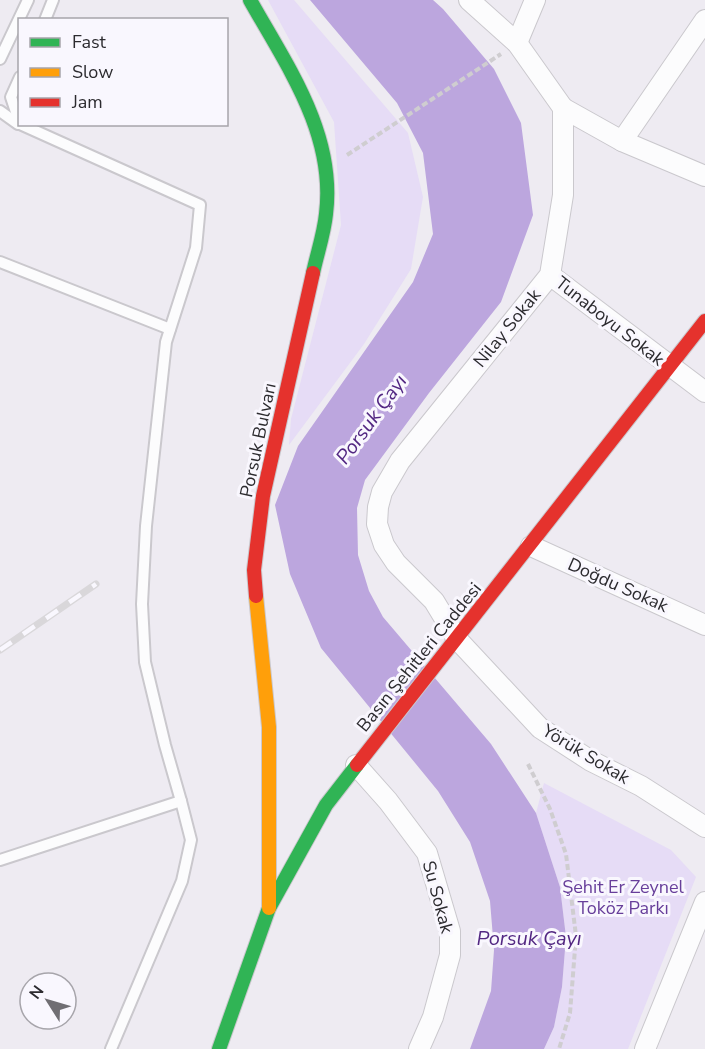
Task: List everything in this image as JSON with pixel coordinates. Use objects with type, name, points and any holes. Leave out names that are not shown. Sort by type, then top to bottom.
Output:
[{"type":"main road","name":"Porsuk Bulvarı","points":[[250,0],[318,129],[326,169],[326,214],[263,496],[254,570],[269,727],[269,908]]},
{"type":"main road","name":"Basın Şehitleri Caddesi","points":[[219,1049],[269,908],[327,805],[705,321]]},
{"type":"street","points":[[469,0],[517,43],[563,108],[622,141],[705,176]]},
{"type":"street","points":[[517,43],[535,0]]},
{"type":"street","points":[[622,141],[705,20]]},
{"type":"street","name":"Nilay Sokak","points":[[457,639],[434,601],[404,573],[384,545],[377,525],[378,507],[382,492],[400,461],[550,275],[563,195],[563,108]]},
{"type":"street","name":"Tunaboyu Sokak","points":[[550,275],[670,368],[705,392]]},
{"type":"street","name":"Doğdu Sokak","points":[[531,546],[705,625]]},
{"type":"street","name":"Yörük Sokak","points":[[457,639],[540,728],[591,761],[640,786],[705,826]]},
{"type":"street","name":"Su Sokak","points":[[356,765],[388,801],[427,853],[450,931],[450,955],[433,1017],[419,1049]]},
{"type":"street","points":[[645,1049],[705,902]]},
{"type":"lane","points":[[19,18],[28,0]]},
{"type":"lane","points":[[46,18],[53,0]]},
{"type":"lane","points":[[0,59],[18,21]]},
{"type":"lane","points":[[18,81],[11,97],[18,121]]},
{"type":"lane","points":[[0,111],[18,123]]},
{"type":"lane","points":[[23,126],[200,205],[196,248],[166,342],[149,503],[142,604],[145,662],[191,840],[182,881],[111,1049]]},
{"type":"lane","points":[[0,262],[170,329]]},
{"type":"lane","points":[[0,860],[181,801]]},
{"type":"path","points":[[326,169],[494,60]]},
{"type":"path","points":[[528,764],[550,809],[566,854],[576,936],[570,1013],[559,1049]]},
{"type":"green space","points":[[268,0],[294,0],[408,133],[423,197],[411,269],[364,344],[289,445],[291,419],[341,225],[334,122]]},
{"type":"green space","name":"Şehit Er Zeynel Toköz Parkı","points":[[544,783],[671,850],[696,877],[628,1049],[544,1049],[554,1027],[562,987],[566,937],[560,887],[536,813]]},
{"type":"water","name":"Porsuk Çayı","points":[[310,0],[433,0],[494,69],[521,123],[533,215],[501,302],[429,393],[365,480],[357,508],[358,555],[369,591],[383,617],[491,744],[536,813],[560,887],[566,937],[562,987],[554,1027],[544,1049],[470,1049],[491,991],[494,950],[490,901],[470,842],[438,791],[321,648],[290,574],[275,505],[298,446],[413,282],[433,234],[423,153],[397,103]]},
{"type":"railway","points":[[0,650],[96,584]]},
{"type":"traffic: fast","points":[[250,0],[306,102],[324,156],[327,185],[326,214],[313,273]]},
{"type":"traffic: fast","points":[[219,1049],[269,908],[326,805],[357,765]]},
{"type":"traffic: slow","points":[[256,596],[269,727],[269,908]]},
{"type":"traffic: jam","points":[[256,596],[254,570],[263,496],[313,273]]},
{"type":"traffic: jam","points":[[357,765],[705,321]]}]
